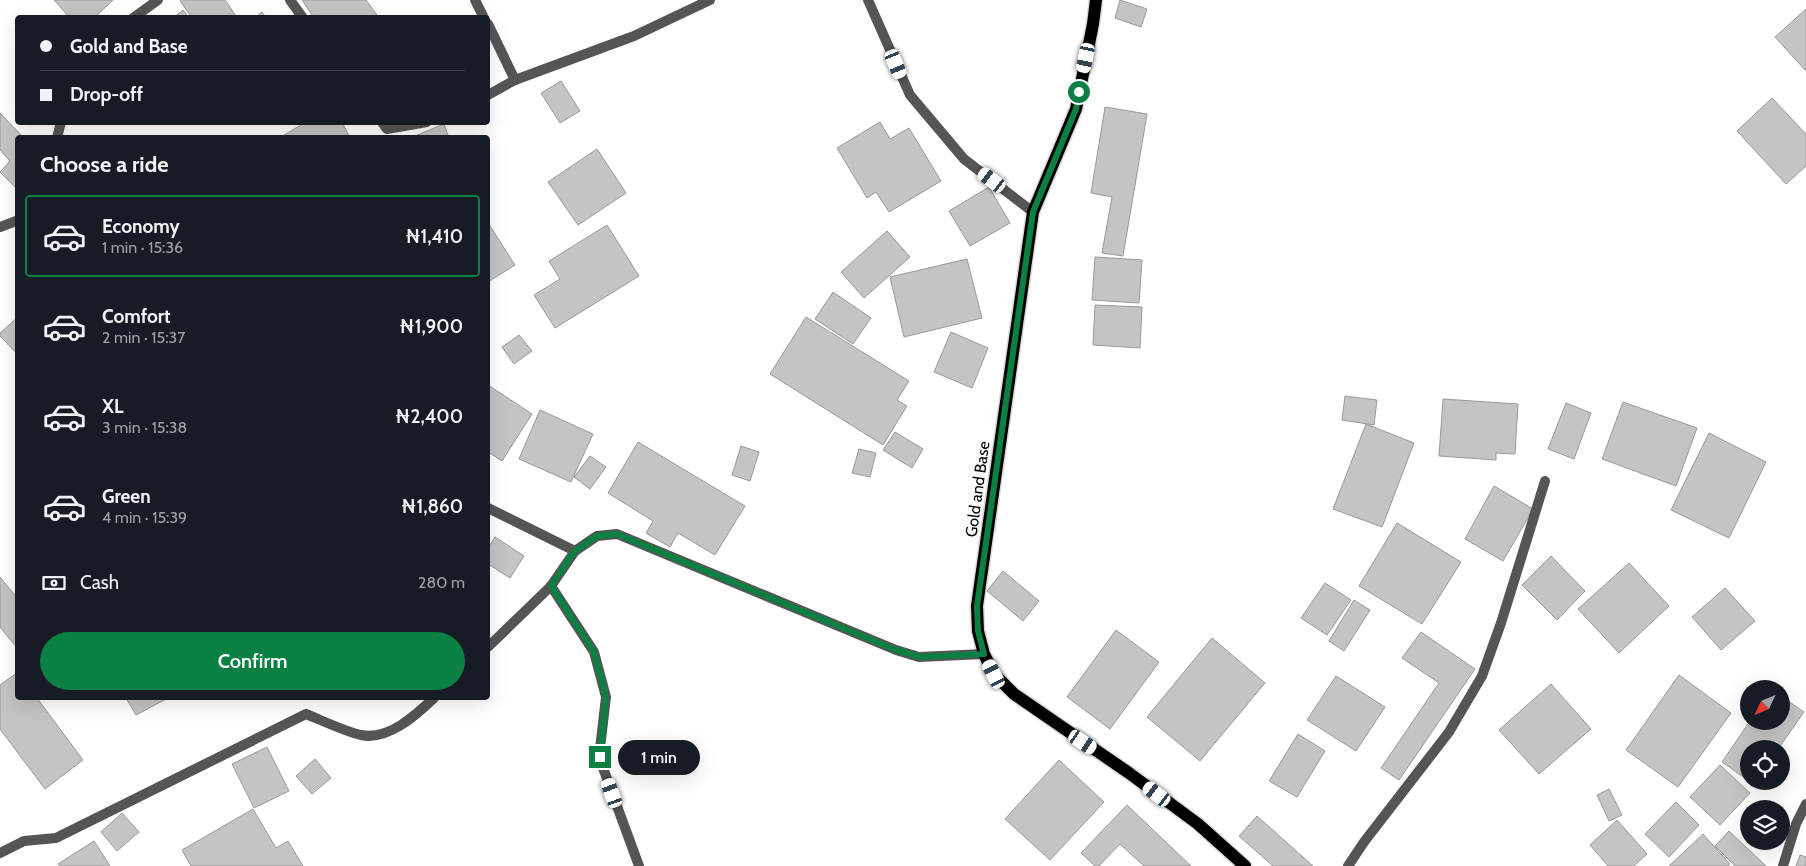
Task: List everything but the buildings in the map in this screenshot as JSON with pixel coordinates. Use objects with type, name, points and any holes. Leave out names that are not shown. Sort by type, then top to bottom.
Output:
[{"type":"main road","name":"Gold and Base","points":[[1096,0],[1094,24],[1076,109],[1033,212],[977,606],[978,631],[984,654],[994,674],[1014,694],[1198,824],[1245,866]]},
{"type":"street","points":[[136,15],[158,0]]},
{"type":"street","points":[[290,0],[301,15]]},
{"type":"street","points":[[475,0],[482,15]]},
{"type":"street","points":[[490,94],[516,80],[634,36],[710,0]]},
{"type":"street","points":[[868,0],[910,95],[964,159],[1033,212]]},
{"type":"street","points":[[490,28],[516,80]]},
{"type":"street","points":[[384,125],[387,128],[407,125]]},
{"type":"street","points":[[0,227],[15,221]]},
{"type":"street","points":[[1348,866],[1364,842],[1449,732],[1482,676],[1501,623],[1545,480]]},
{"type":"street","points":[[490,509],[575,551]]},
{"type":"street","points":[[490,645],[551,586],[575,551],[597,536],[617,534],[896,650],[920,657],[984,654]]},
{"type":"street","points":[[551,586],[594,652],[606,697],[600,757],[639,866]]},
{"type":"street","points":[[0,853],[24,842],[56,838],[306,714],[361,735],[383,734],[414,716],[432,700]]},
{"type":"street","points":[[1783,866],[1796,824],[1806,804]]},
{"type":"route","points":[[600,757],[606,697],[594,652],[551,586],[575,551],[597,536],[617,534],[896,650],[920,657],[984,654],[978,631],[977,606],[1033,212],[1076,109],[1079,92]]}]
